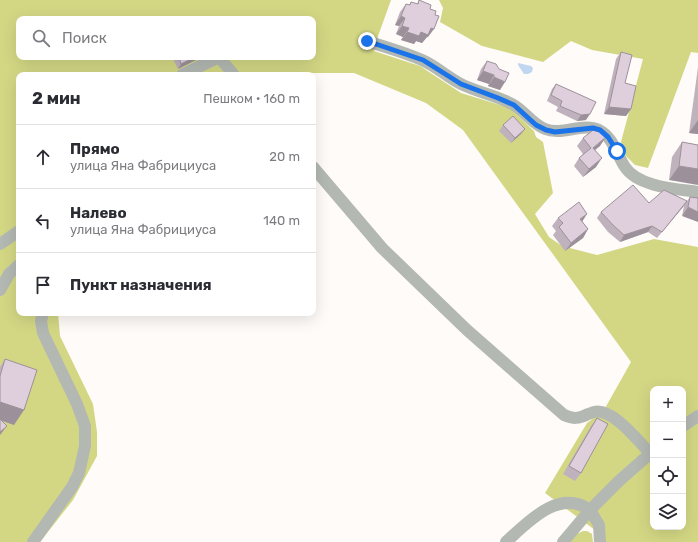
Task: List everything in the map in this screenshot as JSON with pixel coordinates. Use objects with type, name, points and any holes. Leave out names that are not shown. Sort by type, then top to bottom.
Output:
[{"type":"street","points":[[367,41],[423,60],[461,84],[514,105],[536,125],[546,130],[555,132],[593,128],[600,130],[608,137],[626,168],[633,175],[647,182],[667,188],[698,192]]},
{"type":"street","points":[[188,72],[212,60]]},
{"type":"street","points":[[221,60],[231,72]]},
{"type":"street","points":[[316,171],[382,248],[467,330],[561,412],[572,418],[580,418],[594,411],[612,416],[650,451]]},
{"type":"street","points":[[0,244],[16,233]]},
{"type":"street","points":[[0,290],[9,274],[16,268]]},
{"type":"street","points":[[33,542],[72,487],[79,473],[85,446],[85,426],[77,404],[43,333],[41,321],[42,316]]},
{"type":"street","points":[[686,424],[698,416]]},
{"type":"street","points":[[563,542],[590,510],[650,453]]},
{"type":"street","points":[[506,542],[532,519],[556,504],[571,502],[582,504],[590,510],[599,525],[600,542]]},
{"type":"green space","points":[[0,0],[391,0],[374,51],[420,66],[461,93],[510,108],[534,131],[536,137],[543,142],[553,193],[535,214],[549,237],[562,246],[597,255],[654,239],[698,247],[698,542],[605,542],[603,536],[545,493],[587,423],[604,410],[631,362],[463,130],[426,103],[354,73],[16,72],[16,316],[58,316],[60,336],[93,404],[97,432],[97,456],[73,500],[40,542],[0,542]]},
{"type":"green space","points":[[439,0],[698,0],[698,53],[691,52],[648,168],[635,165],[626,156],[621,142],[643,59],[592,50],[571,41],[543,62],[482,46],[440,22],[443,8]]},
{"type":"green space","points":[[587,531],[592,534],[593,542],[570,542],[577,534]]},
{"type":"water","points":[[518,63],[531,66],[533,68],[532,72],[524,74]]},
{"type":"building","points":[[419,0],[431,5],[430,9],[436,11],[435,15],[439,16],[434,29],[431,28],[428,35],[421,32],[419,36],[407,32],[409,28],[402,26],[405,18],[401,16],[406,4],[410,5],[411,2],[418,4]]},
{"type":"building","points":[[621,52],[632,55],[625,83],[636,86],[631,109],[609,107]]},
{"type":"building","points":[[180,60],[189,60],[181,64]]},
{"type":"building","points":[[487,61],[496,64],[499,69],[509,73],[505,82],[494,77],[494,75],[483,71]]},
{"type":"building","points":[[556,84],[596,102],[590,114],[581,115],[560,106],[562,101],[551,95]]},
{"type":"building","points":[[513,116],[525,129],[515,138],[503,125]]},
{"type":"building","points":[[597,127],[606,137],[593,148],[602,158],[589,169],[579,158],[591,148],[583,138]]},
{"type":"building","points":[[682,142],[698,145],[698,169],[679,166]]},
{"type":"building","points":[[633,185],[649,203],[664,190],[687,201],[662,232],[652,226],[624,235],[601,212]]},
{"type":"building","points":[[690,197],[698,198],[698,212],[688,207]]},
{"type":"building","points":[[579,202],[587,214],[580,219],[588,229],[571,243],[559,227],[563,223],[558,218]]},
{"type":"building","points":[[5,359],[37,370],[24,410],[0,402],[0,376]]},
{"type":"building","points":[[597,418],[608,424],[581,473],[569,466]]},
{"type":"building","points":[[0,419],[7,426],[0,432]]},
{"type":"route","points":[[367,41],[423,60],[461,84],[514,105],[536,125],[546,130],[555,132],[593,128],[600,130],[608,137],[617,151]]}]
